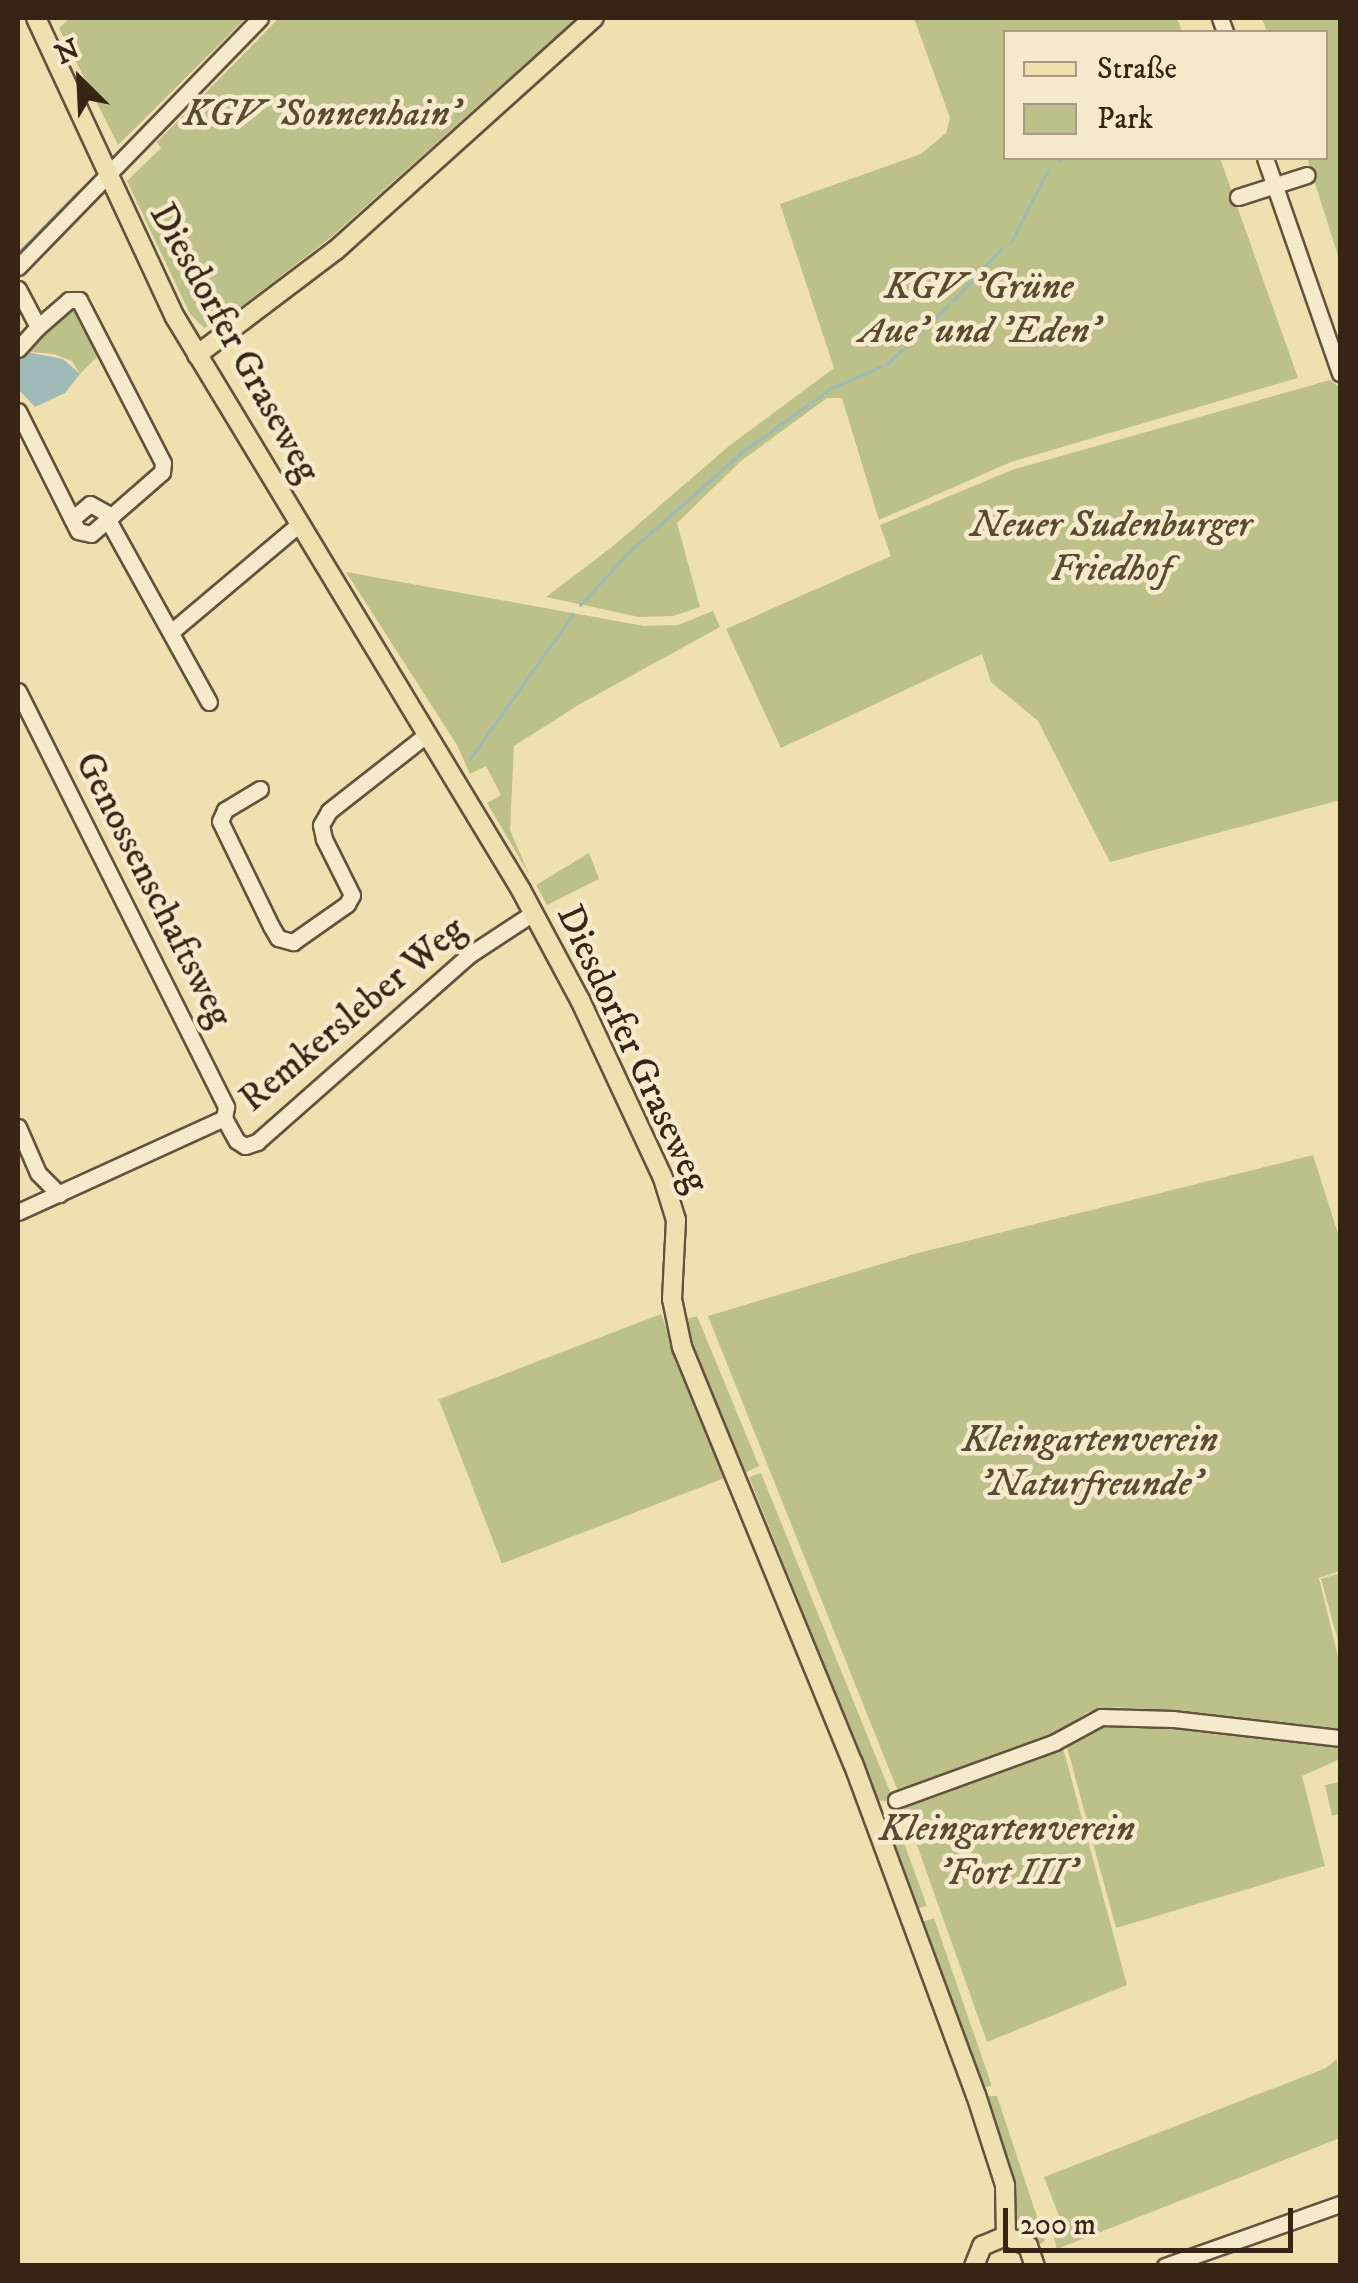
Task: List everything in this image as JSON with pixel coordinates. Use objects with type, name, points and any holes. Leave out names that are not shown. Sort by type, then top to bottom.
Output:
[{"type":"main road","name":"Diesdorfer Graseweg","points":[[36,18],[160,289],[533,913],[580,1000],[667,1188],[677,1230],[672,1308],[682,1347],[846,1746],[956,2042],[1001,2172],[1006,2236]]},
{"type":"main road","points":[[197,355],[336,250],[594,18]]},
{"type":"main road","points":[[974,2266],[982,2246],[1006,2236],[1028,2246],[1036,2266]]},
{"type":"street","points":[[18,267],[260,18]]},
{"type":"street","points":[[1266,160],[1340,372]]},
{"type":"street","points":[[1238,197],[1307,175]]},
{"type":"street","points":[[18,289],[38,328]]},
{"type":"street","points":[[18,349],[69,300],[78,300],[163,463],[162,472],[91,534],[78,531],[18,411]]},
{"type":"street","points":[[72,519],[90,504],[110,518],[209,702]]},
{"type":"street","points":[[171,632],[298,525]]},
{"type":"street","name":"Genossenschaftsweg","points":[[18,691],[226,1107],[224,1118]]},
{"type":"street","points":[[260,788],[225,810],[220,821],[278,938],[293,942],[347,904],[352,895],[324,839],[321,825],[328,810],[426,734]]},
{"type":"street","name":"Remkersleber Weg","points":[[224,1118],[237,1142],[245,1146],[258,1142],[470,955],[533,913]]},
{"type":"street","points":[[18,1212],[224,1118]]},
{"type":"street","points":[[18,1127],[38,1173],[59,1194]]},
{"type":"street","points":[[896,1800],[1054,1742],[1101,1717],[1173,1719],[1340,1738]]},
{"type":"street","points":[[1166,2266],[1340,2204]]},
{"type":"green space","points":[[70,18],[246,18],[118,145],[59,28]]},
{"type":"green space","name":"KGV 'Sonnenhain'","points":[[279,18],[576,18],[330,238],[221,322],[204,328],[190,314],[127,181],[161,148],[157,142]]},
{"type":"green space","name":"KGV 'Grüne Aue' und 'Eden'","points":[[914,18],[1177,18],[1181,30],[1003,30],[1003,160],[1221,160],[1298,378],[1011,462],[879,520],[842,398],[827,398],[741,461],[677,523],[700,607],[673,616],[639,617],[546,597],[612,547],[729,446],[834,368],[780,204],[921,154],[946,133],[950,118]]},
{"type":"green space","points":[[1262,18],[1340,18],[1340,262],[1308,160],[1328,160],[1328,30],[1266,30]]},
{"type":"green space","points":[[72,309],[98,356],[80,374],[72,361],[54,354],[22,351],[65,310]]},
{"type":"green space","name":"Neuer Sudenburger Friedhof","points":[[1330,380],[1340,388],[1340,800],[1110,862],[1038,721],[991,682],[982,654],[781,748],[726,629],[891,556],[880,525],[1012,470]]},
{"type":"green space","points":[[346,572],[644,626],[678,625],[713,611],[720,627],[580,704],[514,746],[510,830],[529,874],[487,803],[501,795],[486,766],[470,774],[457,745]]},
{"type":"green space","points":[[589,853],[599,879],[547,905],[536,885]]},
{"type":"green space","name":"Kleingartenverein 'Naturfreunde'","points":[[1313,1155],[1340,1240],[1340,1571],[1319,1578],[1340,1665],[1340,1729],[1117,1707],[1088,1712],[1061,1730],[899,1794],[708,1316],[918,1253]]},
{"type":"green space","points":[[661,1314],[724,1478],[502,1564],[439,1399]]},
{"type":"green space","points":[[697,1316],[759,1466],[744,1473],[682,1327],[683,1320]]},
{"type":"green space","points":[[761,1473],[893,1799],[889,1802],[878,1800],[749,1477]]},
{"type":"green space","points":[[1340,1573],[1340,1648],[1321,1579]]},
{"type":"green space","points":[[1106,1720],[1340,1744],[1340,1759],[1302,1776],[1325,1866],[1116,1928],[1067,1747],[1106,1725]]},
{"type":"green space","name":"Kleingartenverein 'Fort III'","points":[[1062,1744],[1127,1985],[987,2042],[902,1803]]},
{"type":"green space","points":[[1340,1782],[1340,1814],[1332,1816],[1325,1785]]},
{"type":"green space","points":[[896,1821],[927,1906],[917,1909],[887,1824]]},
{"type":"green space","points":[[934,1918],[992,2085],[981,2089],[924,1922]]},
{"type":"green space","points":[[1337,2059],[1340,2138],[1057,2249],[1049,2221],[1059,2216],[1044,2177],[1326,2068]]},
{"type":"green space","points":[[986,2096],[997,2096],[1045,2241],[1038,2245],[1022,2232],[1015,2215],[1014,2193]]},
{"type":"water","points":[[22,351],[63,359],[80,374],[65,393],[35,407],[18,389],[18,357]]},
{"type":"waterway","points":[[1010,244],[1048,170]]},
{"type":"waterway","points":[[18,253],[78,192]]},
{"type":"waterway","points":[[953,301],[1002,248]]},
{"type":"waterway","points":[[887,364],[948,306]]},
{"type":"waterway","points":[[580,605],[630,551],[741,453],[830,389],[882,366]]},
{"type":"waterway","points":[[469,760],[573,614]]}]
